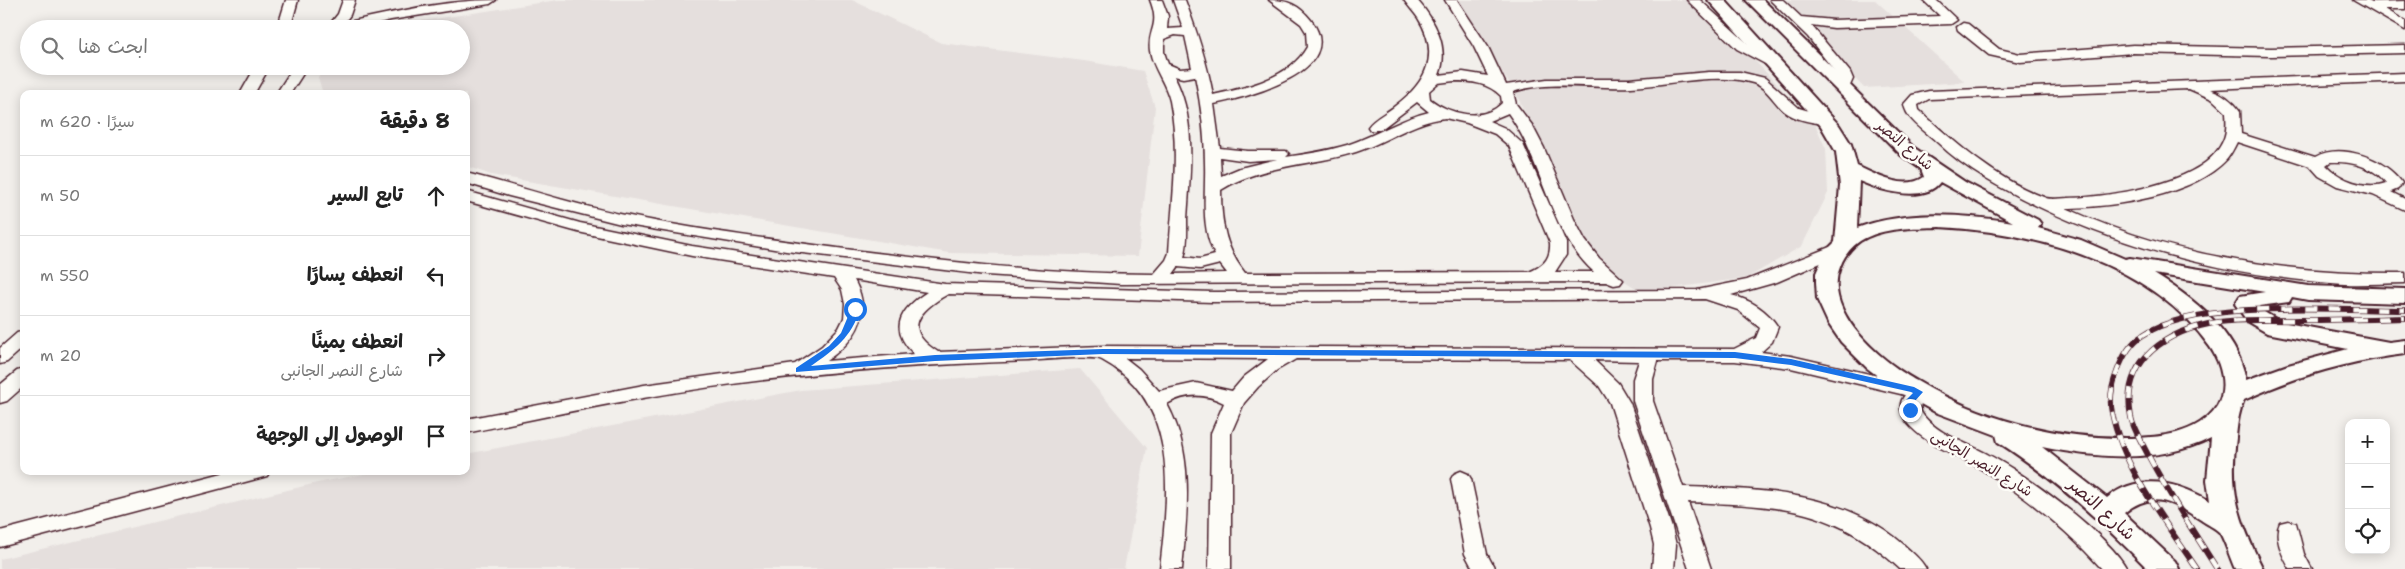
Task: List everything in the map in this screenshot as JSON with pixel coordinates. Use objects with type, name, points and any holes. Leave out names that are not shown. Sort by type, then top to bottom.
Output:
[{"type":"main road","points":[[1716,0],[1834,130],[1844,150],[1849,169],[1849,192],[1843,245]]},
{"type":"main road","name":"شارع النصر","points":[[1754,0],[1890,136],[1928,166],[1993,206],[2085,250]]},
{"type":"main road","points":[[1849,169],[1886,185],[1912,188],[1930,183],[1934,178],[1933,172],[1928,166]]},
{"type":"main road","points":[[2249,569],[2227,524],[2220,484],[2220,457],[2231,402],[2234,380],[2230,364],[2211,332],[2178,300],[2142,277],[2110,260],[2085,250],[2014,228],[1967,221],[1905,222],[1881,226],[1861,234],[1843,245],[1828,265],[1825,287],[1832,311],[1849,337],[1876,364],[1916,391],[1983,422],[2055,442],[2116,449],[2156,446],[2188,439],[2212,426],[2231,402],[2279,375],[2314,363],[2397,348]]},
{"type":"main road","points":[[2110,260],[2214,280],[2308,293],[2405,296]]},
{"type":"main road","points":[[2308,293],[2248,301],[2246,304],[2256,317],[2275,328],[2397,348]]},
{"type":"main road","name":"شارع النصر","points":[[1983,422],[2020,444],[2066,477],[2108,511],[2165,569]]},
{"type":"main road","points":[[2108,511],[2128,496],[2138,492],[2170,494],[2187,501],[2227,524]]},
{"type":"street","points":[[285,20],[292,0]]},
{"type":"street","points":[[340,20],[344,15],[349,0]]},
{"type":"street","points":[[375,20],[473,1],[490,0]]},
{"type":"street","points":[[1156,0],[1162,18],[1157,36],[1157,53],[1173,86],[1180,119],[1181,194],[1177,253],[1174,261],[1159,279]]},
{"type":"street","points":[[1179,0],[1192,33],[1202,68],[1213,152],[1213,224],[1216,242],[1224,258],[1240,278]]},
{"type":"street","points":[[1207,101],[1237,94],[1270,83],[1299,66],[1308,56],[1314,46],[1313,34],[1308,24],[1298,14],[1275,0]]},
{"type":"street","points":[[1213,152],[1248,156],[1297,152],[1332,144],[1384,122],[1401,109],[1436,71],[1436,50],[1427,24],[1410,0]]},
{"type":"street","points":[[1451,0],[1485,54],[1504,94],[1525,124],[1574,239],[1588,259],[1610,277],[1640,296]]},
{"type":"street","points":[[1693,0],[1742,46],[1776,64]]},
{"type":"street","points":[[1776,0],[1814,34],[1843,72],[1846,79],[1843,87]]},
{"type":"street","points":[[1929,0],[1953,23],[1994,52],[2018,72]]},
{"type":"street","points":[[2367,2],[2405,5]]},
{"type":"street","points":[[2367,2],[2405,26]]},
{"type":"street","points":[[1798,20],[1837,26],[1953,23]]},
{"type":"street","points":[[1814,34],[1837,26]]},
{"type":"street","points":[[1157,36],[1174,31],[1192,33]]},
{"type":"street","points":[[1994,52],[2011,58],[2030,59],[2133,48],[2271,52],[2405,49]]},
{"type":"street","points":[[1164,67],[1180,74],[1191,73],[1202,68]]},
{"type":"street","points":[[249,90],[258,75]]},
{"type":"street","points":[[286,90],[295,75]]},
{"type":"street","points":[[1424,86],[1439,78],[1462,76],[1486,80],[1504,94]]},
{"type":"street","points":[[2405,77],[2218,90],[2185,85],[1929,95],[1917,98],[1911,104],[1912,111],[1919,120],[1965,160],[1998,180],[2043,203],[2091,223],[2169,248],[2260,269],[2349,279],[2405,278]]},
{"type":"street","points":[[1469,118],[1498,113],[1504,94],[1518,86],[1629,83],[1695,78],[1748,78],[1770,86],[1786,106],[1794,111],[1824,120]]},
{"type":"street","points":[[1424,86],[1423,101],[1432,108],[1445,114],[1469,118],[1500,131],[1516,144],[1558,243],[1558,258],[1546,271],[1530,278]]},
{"type":"street","points":[[2043,203],[2091,202],[2145,194],[2188,179],[2217,160],[2233,136],[2233,111],[2218,90]]},
{"type":"street","points":[[1214,187],[1237,174],[1339,152],[1368,142],[1414,120],[1445,114]]},
{"type":"street","points":[[2233,136],[2318,163],[2322,171],[2336,180],[2356,187],[2382,189],[2405,198]]},
{"type":"street","points":[[2318,163],[2321,159],[2335,157],[2365,163],[2382,170],[2392,178],[2394,182],[2382,189]]},
{"type":"street","points":[[470,179],[515,193],[621,218],[786,246],[924,264],[1081,277],[1159,279],[1610,277]]},
{"type":"street","points":[[2382,189],[2405,205]]},
{"type":"street","points":[[470,197],[578,227],[692,251],[944,289],[1213,297],[1640,296],[1718,294],[1791,271],[1843,245]]},
{"type":"street","points":[[2091,202],[2086,208],[2086,215],[2091,223]]},
{"type":"street","points":[[1174,261],[1200,264],[1224,258]]},
{"type":"street","points":[[1558,258],[1574,261],[1588,259]]},
{"type":"street","points":[[910,284],[924,264]]},
{"type":"street","points":[[799,370],[832,348],[852,322],[855,297],[842,274]]},
{"type":"street","points":[[1444,278],[1451,297]]},
{"type":"street","points":[[935,358],[920,351],[910,341],[906,330],[908,318],[916,306],[929,296],[944,289]]},
{"type":"street","points":[[1697,295],[1722,298],[1741,305],[1756,314],[1769,328],[1763,343],[1752,351],[1735,355]]},
{"type":"street","points":[[0,358],[20,340]]},
{"type":"street","points":[[470,425],[644,391],[799,370],[935,358],[1103,352],[1735,355],[1791,362],[1916,391]]},
{"type":"street","points":[[1103,352],[1123,364],[1156,401],[1167,422],[1175,445],[1178,470],[1171,569]]},
{"type":"street","points":[[1220,569],[1221,439],[1226,422],[1235,401],[1251,382],[1270,366],[1293,353]]},
{"type":"street","points":[[1572,353],[1608,383],[1620,403],[1662,528],[1665,544],[1663,569]]},
{"type":"street","points":[[1651,354],[1643,379],[1643,401],[1700,569]]},
{"type":"street","points":[[0,396],[20,378]]},
{"type":"street","points":[[1156,401],[1177,391],[1202,389],[1215,391],[1235,401]]},
{"type":"street","name":"شارع النصر الجانبى","points":[[1916,391],[1911,400],[1910,410],[1922,427],[1978,457],[2027,489],[2073,526],[2116,569]]},
{"type":"street","points":[[0,539],[245,475]]},
{"type":"street","points":[[1460,479],[1476,554],[1484,569]]},
{"type":"street","points":[[1673,494],[1765,498],[1794,501],[1820,508],[1871,532],[1894,549],[1914,569]]},
{"type":"street","points":[[2288,529],[2293,555],[2301,569]]},
{"type":"shaded area","points":[[558,0],[852,0],[941,43],[1084,61],[1143,71],[1155,107],[1138,256],[949,253],[491,175],[470,167],[470,90],[322,90],[318,77],[320,75],[470,75],[470,20],[427,20]]},
{"type":"shaded area","points":[[1457,0],[1697,0],[1815,124],[1826,149],[1828,193],[1802,246],[1747,278],[1642,292],[1617,276],[1591,250],[1517,96]]},
{"type":"shaded area","points":[[1779,0],[1875,0],[1965,82],[1864,88]]},
{"type":"shaded area","points":[[1080,369],[1147,448],[1124,569],[0,569],[0,559],[317,483],[358,475],[470,475],[470,453],[801,390]]},
{"type":"railway","points":[[2197,569],[2147,495],[2126,455],[2118,434],[2111,408],[2112,392],[2119,367],[2130,347],[2138,338],[2167,324],[2197,316],[2232,311],[2307,308],[2405,310]]},
{"type":"railway","points":[[2217,569],[2162,480],[2133,425],[2130,397],[2133,379],[2141,364],[2152,351],[2166,340],[2182,332],[2219,322],[2405,318]]},
{"type":"route","points":[[855,309],[852,322],[844,335],[817,360],[799,370],[935,358],[1103,352],[1735,355],[1791,362],[1842,372],[1914,390],[1919,392],[1911,400],[1910,410]]}]
